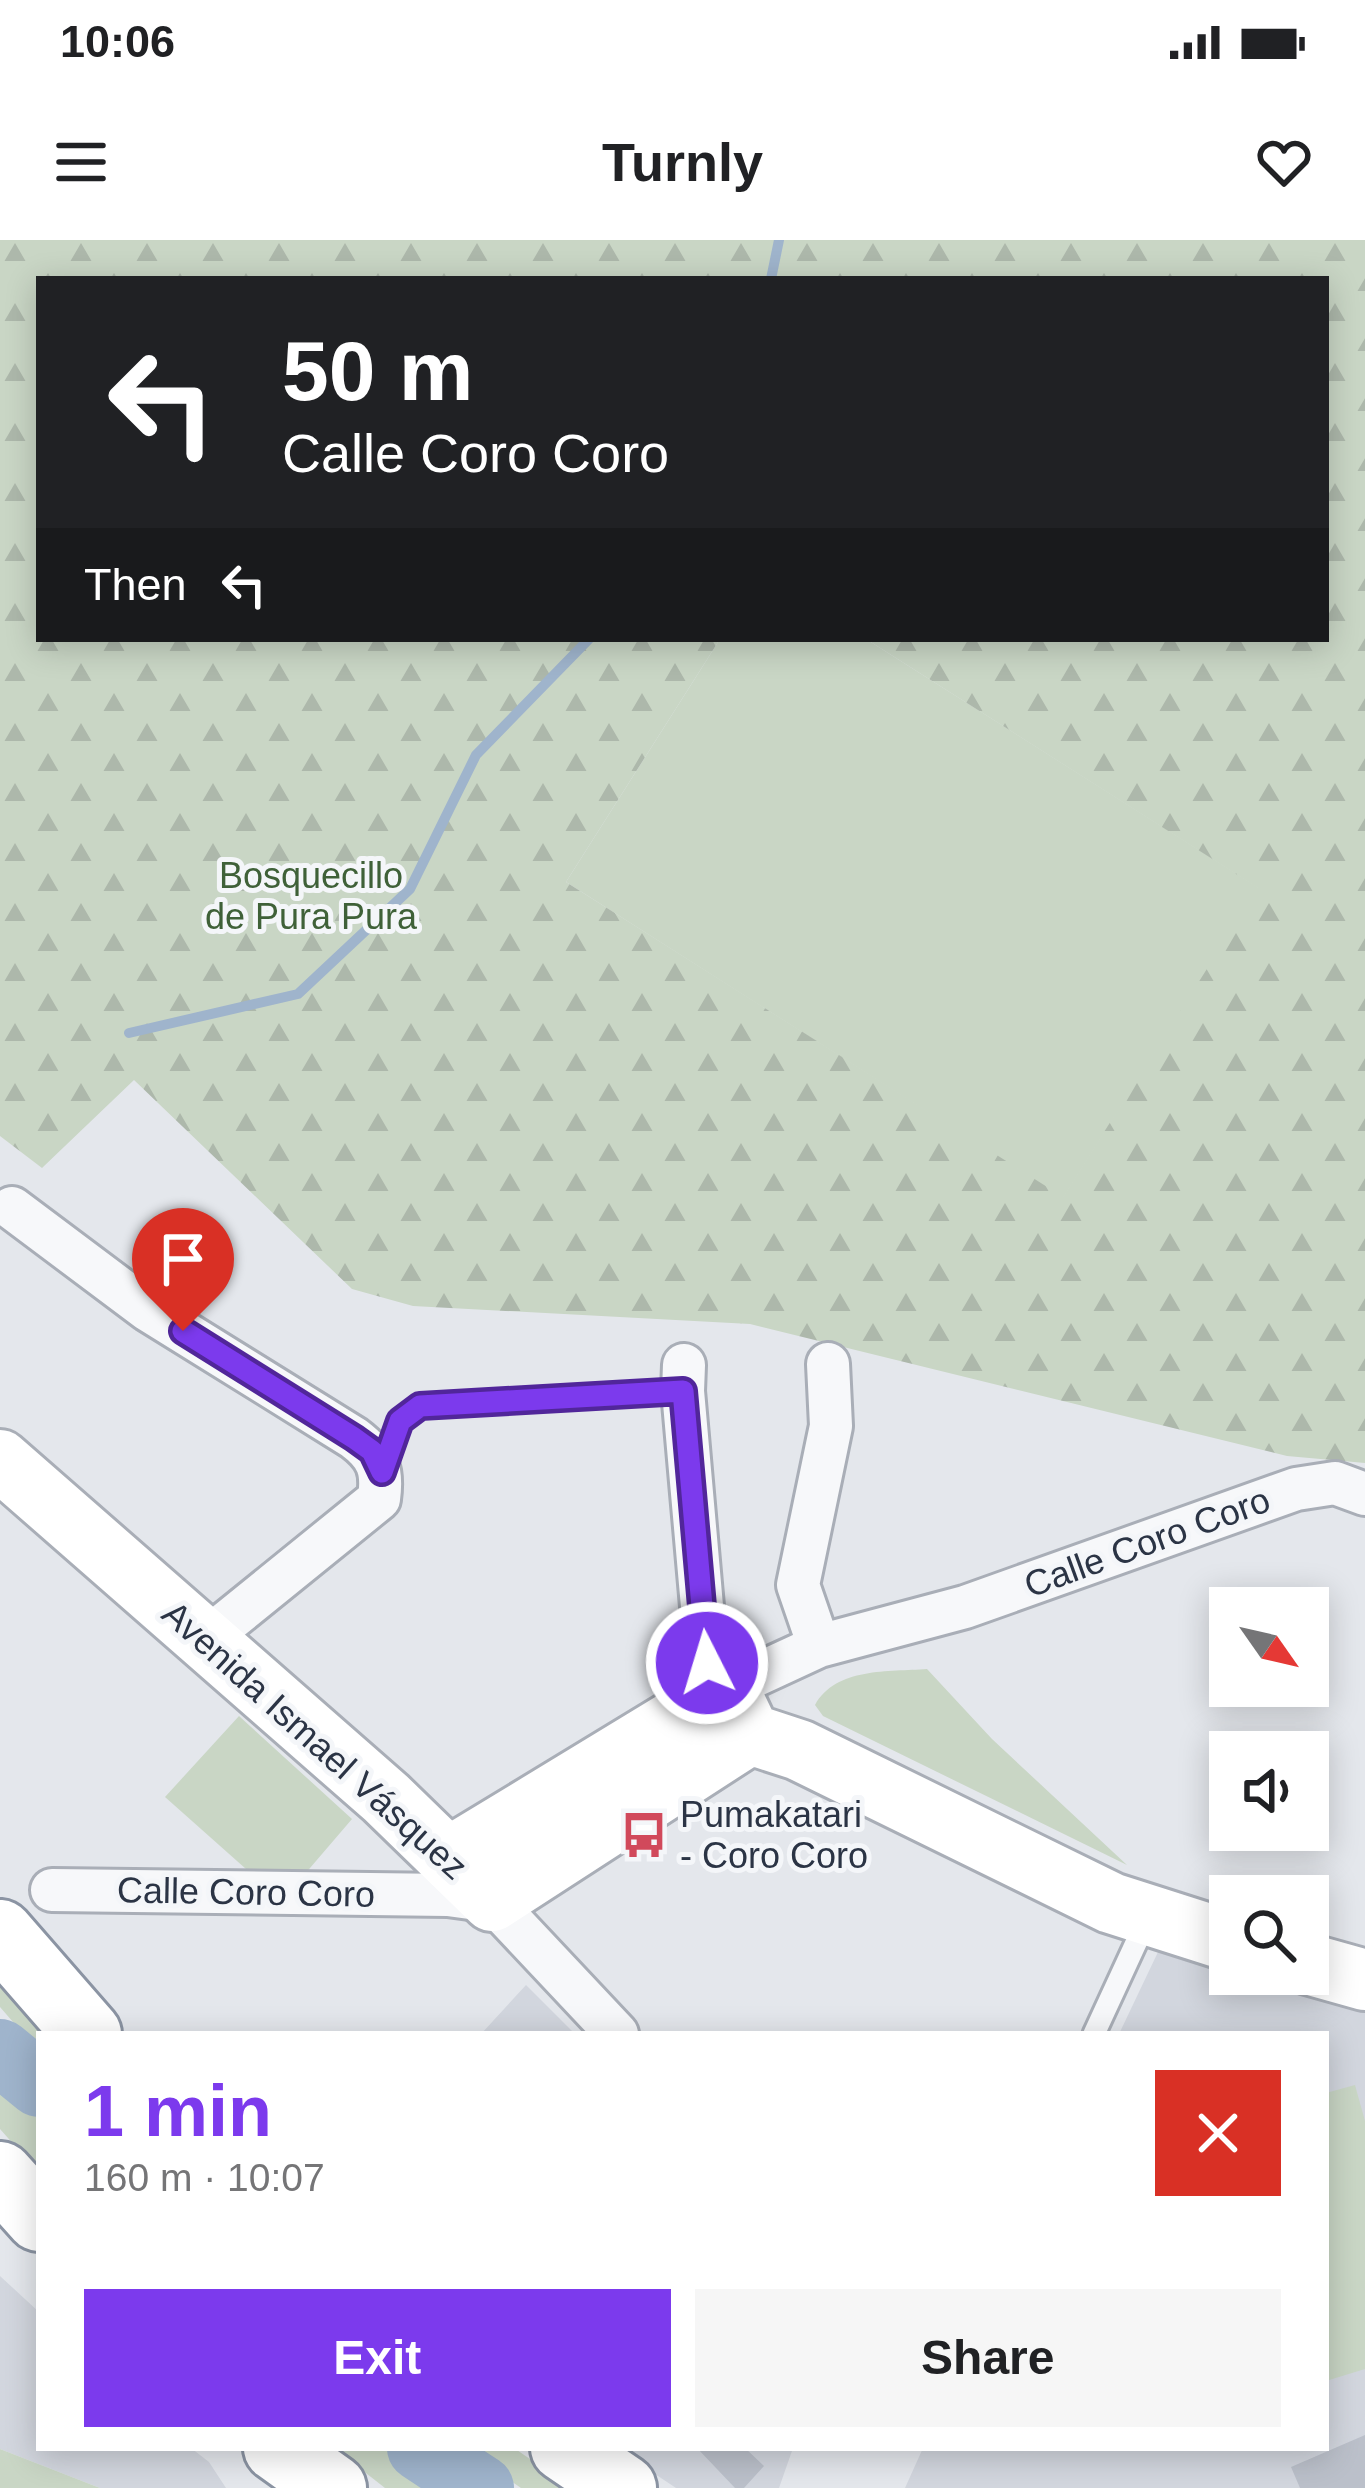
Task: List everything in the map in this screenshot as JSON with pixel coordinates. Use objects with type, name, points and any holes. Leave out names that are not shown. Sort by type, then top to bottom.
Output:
[{"type":"highway","points":[[0,1933],[85,2031]]},
{"type":"highway","points":[[0,2175],[36,2215]]},
{"type":"highway","points":[[282,2451],[333,2488]]},
{"type":"highway","points":[[569,2451],[623,2488]]},
{"type":"main road","name":"Avenida Ismael Vásquez","points":[[0,1460],[450,1857],[492,1901]]},
{"type":"main road","name":"Calle Coro Coro","points":[[450,1857],[739,1712]]},
{"type":"main road","name":"Calle Coro Coro","points":[[492,1901],[739,1712]]},
{"type":"main road","points":[[739,1712],[799,1750],[1111,1903],[1209,1935]]},
{"type":"main road","points":[[1329,1970],[1365,1980]]},
{"type":"street","points":[[12,1208],[148,1310],[354,1438],[372,1451],[382,1472],[379,1499],[226,1623],[209,1645]]},
{"type":"street","points":[[820,1646],[798,1585],[831,1426],[827,1364]]},
{"type":"street","points":[[683,1378],[707,1663],[739,1712]]},
{"type":"street","name":"Calle Coro Coro","points":[[739,1712],[820,1646],[965,1606],[1296,1489],[1335,1484],[1365,1494]]},
{"type":"street","name":"Calle Coro Coro","points":[[52,1890],[448,1895],[492,1901]]},
{"type":"street","name":"Avenida Ismael Vásquez","points":[[492,1901],[614,2031]]},
{"type":"lane","points":[[382,1472],[400,1421],[420,1406],[683,1378]]},
{"type":"lane","points":[[1095,2031],[1148,1917]]},
{"type":"shaded area","points":[[1158,1952],[1209,1967],[1209,1995],[1306,1995],[1365,2012],[1365,2488],[905,2488],[922,2451],[1329,2451],[1329,2031],[1120,2031]]},
{"type":"shaded area","points":[[526,1985],[572,2031],[484,2031]]},
{"type":"shaded area","points":[[0,2276],[36,2309],[36,2451],[195,2451],[209,2462],[226,2488],[100,2488],[0,2449]]},
{"type":"shaded area","points":[[620,2451],[792,2451],[779,2488],[676,2488]]},
{"type":"green space","name":"Bosquecillo de Pura Pura","points":[[0,240],[1365,240],[1365,1463],[1287,1456],[750,1324],[413,1306],[352,1289],[134,1080],[42,1168],[0,1136]],"holes":[[[36,276],[1329,276],[1329,642],[871,642],[1258,888],[1063,1197],[566,882],[718,642],[36,642]]]},
{"type":"green space","points":[[718,642],[871,642],[1259,888],[1063,1198],[566,882]]},
{"type":"green space","points":[[927,1669],[992,1739],[1127,1865],[823,1716],[815,1705],[824,1693],[850,1678]]},
{"type":"green space","points":[[239,1716],[352,1819],[304,1875],[255,1877],[165,1797]]},
{"type":"green space","points":[[0,1960],[59,2031],[36,2031],[36,2049],[0,2007]]},
{"type":"green space","points":[[0,2067],[36,2109],[36,2170],[0,2129]]},
{"type":"green space","points":[[1355,2085],[1365,2121],[1365,2369],[1329,2380],[1329,2092]]},
{"type":"green space","points":[[0,2449],[100,2488],[0,2488]]},
{"type":"green space","points":[[338,2451],[389,2451],[443,2488],[385,2488]]},
{"type":"green space","points":[[467,2451],[518,2451],[572,2488],[521,2488]]},
{"type":"building","points":[[1365,2435],[1365,2488],[1300,2488],[1291,2467]]},
{"type":"building","points":[[700,2451],[748,2451],[764,2466],[744,2488],[735,2488]]},
{"type":"waterway","points":[[772,276],[779,240]]},
{"type":"waterway","points":[[129,1033],[298,994],[410,889],[476,755],[586,642]]},
{"type":"waterway","points":[[0,2052],[36,2082]]},
{"type":"waterway","points":[[425,2451],[481,2488]]},
{"type":"place","name":"Pumakatari - Coro Coro","points":[[644,1835]]},
{"type":"route","points":[[183,1331],[354,1438],[372,1451],[382,1472],[400,1421],[420,1406],[683,1391],[707,1663]]}]
